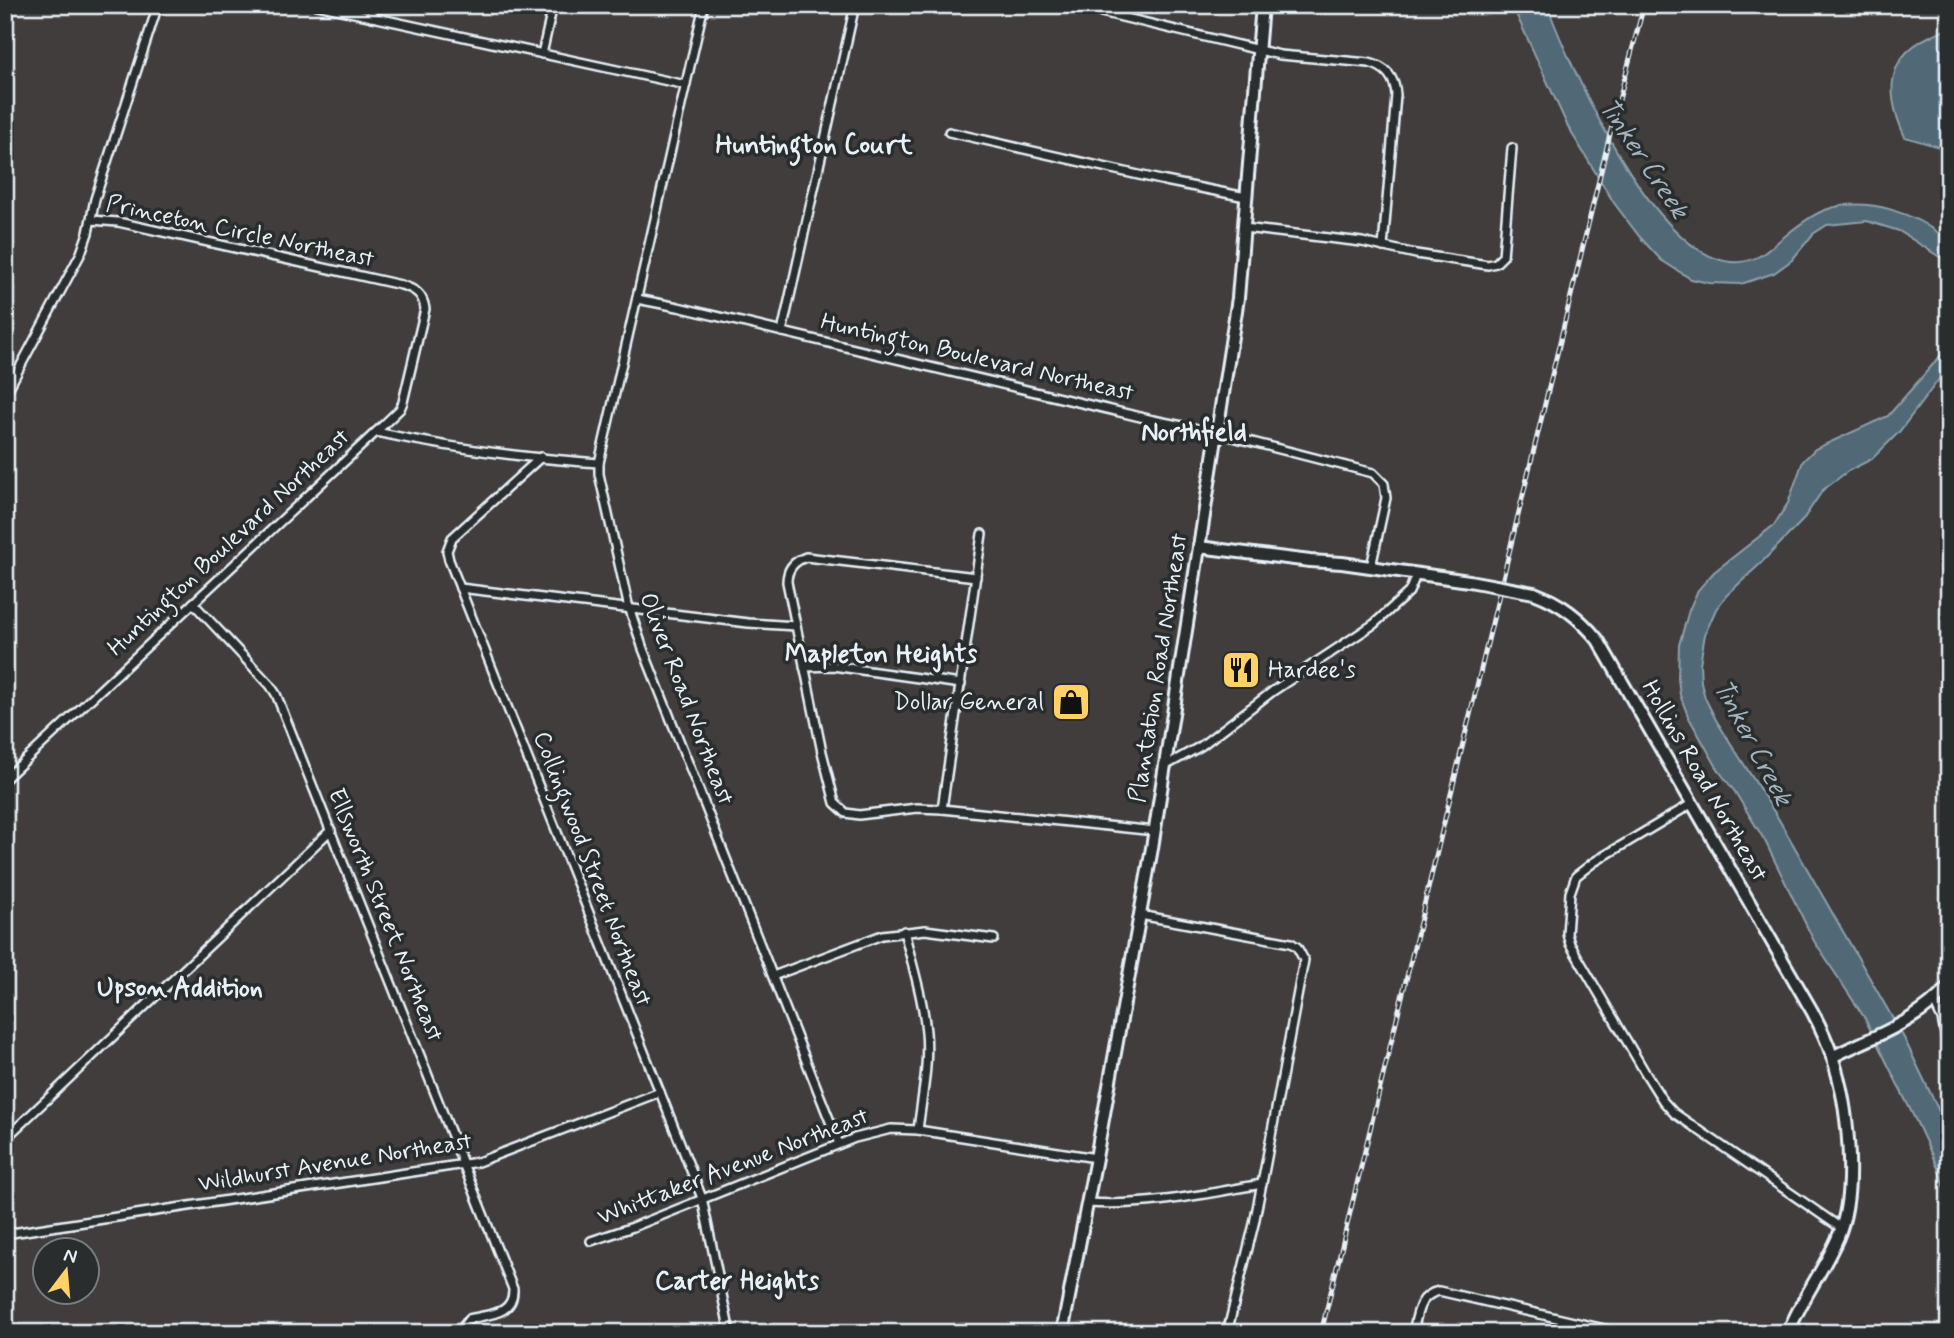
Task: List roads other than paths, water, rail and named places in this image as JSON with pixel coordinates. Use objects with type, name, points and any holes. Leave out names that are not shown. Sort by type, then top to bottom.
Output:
[{"type":"main road","name":"Plantation Road Northeast","points":[[1062,1333],[1155,831],[1238,298],[1262,5]]},
{"type":"main road","name":"Hollins Road Northeast","points":[[1199,547],[1417,573],[1534,593],[1564,607],[1598,640],[1812,1011],[1832,1057],[1843,1103],[1849,1160],[1848,1191],[1841,1228],[1788,1333]]},
{"type":"main road","points":[[1832,1057],[1904,1022],[1934,1002],[1949,986]]},
{"type":"street","points":[[91,220],[95,199],[158,5]]},
{"type":"street","points":[[317,5],[686,85]]},
{"type":"street","points":[[371,17],[374,5]]},
{"type":"street","points":[[542,54],[553,5]]},
{"type":"street","name":"Oliver Road Northeast","points":[[704,5],[599,463],[603,492],[630,608],[655,679],[839,1144]]},
{"type":"street","points":[[782,332],[855,5]]},
{"type":"street","points":[[1072,5],[1290,56],[1369,63],[1383,68],[1394,80],[1396,94],[1384,247]]},
{"type":"street","points":[[949,132],[1246,197]]},
{"type":"street","points":[[1244,228],[1336,238],[1488,265],[1503,256],[1512,148]]},
{"type":"street","name":"Princeton Circle Northeast","points":[[5,396],[81,253],[91,220],[118,222],[401,285],[416,291],[424,301],[425,309],[403,402],[400,409],[376,432]]},
{"type":"street","name":"Huntington Boulevard Northeast","points":[[637,299],[1217,433],[1373,473],[1384,484],[1386,498],[1371,567]]},
{"type":"street","name":"Huntington Boulevard Northeast","points":[[5,779],[376,432],[420,442],[599,463]]},
{"type":"street","name":"Collingwood Street Northeast","points":[[541,457],[452,538],[447,551],[702,1199],[730,1333]]},
{"type":"street","points":[[942,809],[982,534]]},
{"type":"street","points":[[976,577],[806,557],[789,569],[787,582],[804,667],[831,792],[839,809],[859,816],[917,808],[942,809],[1155,831]]},
{"type":"street","points":[[1164,766],[1201,746],[1273,691],[1374,624],[1409,592],[1417,573]]},
{"type":"street","points":[[460,588],[796,626]]},
{"type":"street","name":"Ellsworth Street Northeast","points":[[193,603],[276,694],[513,1289],[512,1303],[503,1310],[469,1319],[462,1328],[463,1333]]},
{"type":"street","points":[[804,667],[833,666],[961,684]]},
{"type":"street","points":[[1693,803],[1582,870],[1572,884],[1567,924],[1570,944],[1663,1101],[1687,1124],[1841,1228]]},
{"type":"street","points":[[5,1139],[331,830]]},
{"type":"street","points":[[1140,915],[1291,943],[1302,953],[1304,965],[1284,1058],[1262,1184],[1227,1333]]},
{"type":"street","points":[[773,976],[856,943],[904,931],[925,930],[994,939]]},
{"type":"street","points":[[904,931],[926,1033],[925,1077],[918,1130]]},
{"type":"street","points":[[1934,1002],[1942,1019],[1949,1054]]},
{"type":"street","name":"Wildhurst Avenue Northeast","points":[[5,1234],[478,1162],[660,1092]]},
{"type":"street","name":"Whittaker Avenue Northeast","points":[[591,1241],[633,1227],[839,1144],[891,1129],[918,1130],[1096,1158]]},
{"type":"street","points":[[1088,1203],[1122,1204],[1262,1184]]},
{"type":"street","points":[[1413,1333],[1422,1301],[1426,1296],[1439,1291],[1622,1333]]},
{"type":"water","points":[[1512,5],[1547,5],[1576,73],[1622,160],[1650,201],[1679,234],[1709,256],[1740,262],[1754,259],[1820,212],[1858,205],[1890,209],[1936,231],[1949,241],[1949,263],[1899,231],[1867,221],[1827,225],[1813,234],[1792,260],[1774,273],[1741,284],[1709,283],[1691,279],[1661,260],[1614,203],[1568,127]]},
{"type":"water","points":[[1949,29],[1949,150],[1905,137],[1893,101],[1893,85],[1902,57],[1913,46]]},
{"type":"water","points":[[1949,346],[1949,366],[1899,432],[1872,459],[1848,471],[1823,490],[1802,521],[1716,609],[1705,634],[1700,664],[1705,698],[1716,720],[1778,818],[1904,1038],[1949,1132],[1949,1203],[1938,1168],[1864,1017],[1814,941],[1765,841],[1719,771],[1688,716],[1680,695],[1678,678],[1679,645],[1698,590],[1714,572],[1774,525],[1788,503],[1803,461],[1815,449],[1888,416]]},
{"type":"railway","points":[[1321,1333],[1610,134],[1644,5]]},
{"type":"place","name":"Hardee's","points":[[1241,670]]},
{"type":"place","name":"Dollar General","points":[[1071,702]]},
{"type":"district","name":"Huntington Court","points":[[814,146]]},
{"type":"district","name":"Northfield","points":[[1194,433]]},
{"type":"district","name":"Mapleton Heights","points":[[881,655]]},
{"type":"district","name":"Upson Addition","points":[[180,989]]},
{"type":"district","name":"Carter Heights","points":[[737,1282]]},
{"type":"water label","name":"Tinker Creek","points":[[1643,159]]},
{"type":"water label","name":"Tinker Creek","points":[[1752,743]]}]
